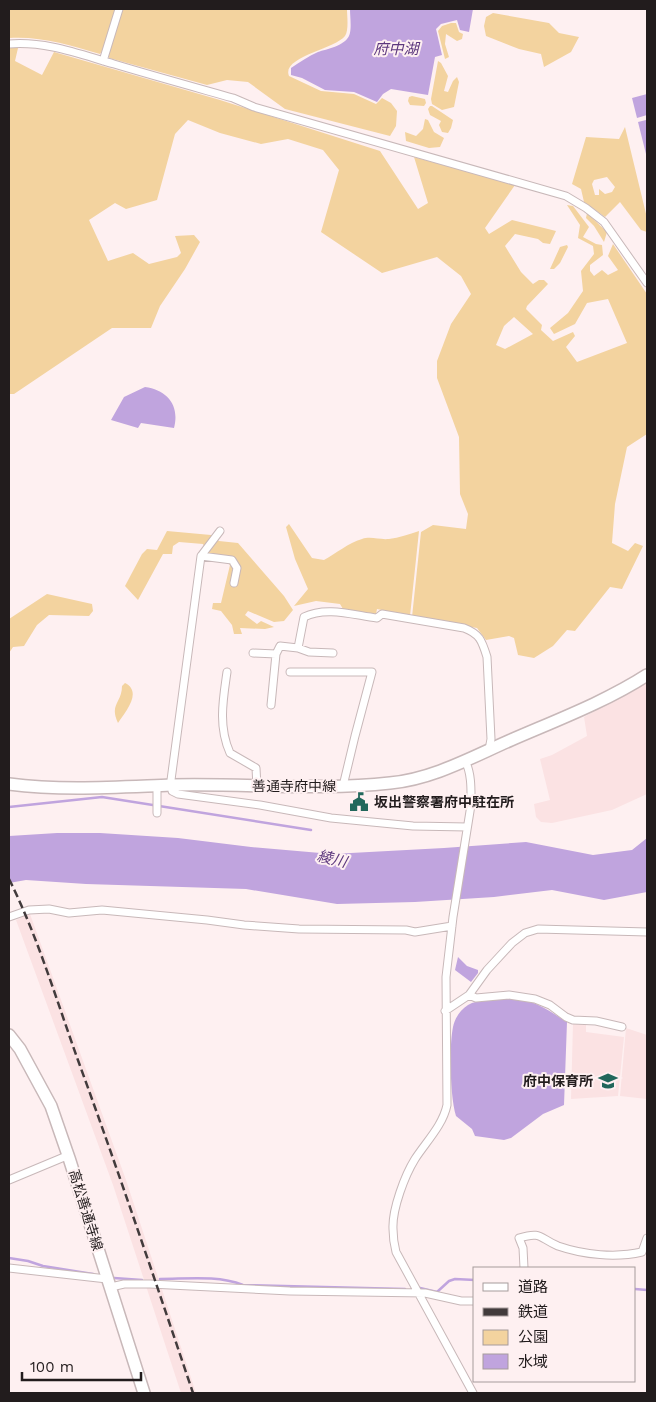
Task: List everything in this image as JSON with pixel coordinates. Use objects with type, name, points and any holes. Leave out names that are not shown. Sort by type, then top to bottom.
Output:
[{"type":"main road","name":"善通寺府中線","points":[[9,784],[34,788],[171,785],[257,787],[344,786],[410,780],[465,761],[606,699],[647,675]]},
{"type":"main road","name":"高松善通寺線","points":[[9,1035],[20,1049],[39,1081],[51,1106],[109,1283],[141,1392]]},
{"type":"street","points":[[103,61],[119,9]]},
{"type":"street","points":[[9,44],[34,44],[57,47],[233,98],[254,107],[566,196],[604,222],[647,283]]},
{"type":"street","points":[[220,531],[201,556],[171,785],[172,791],[178,794],[260,805],[331,818],[405,826],[467,829]]},
{"type":"street","points":[[201,556],[232,560],[237,568],[234,583]]},
{"type":"street","points":[[298,648],[304,617],[314,613],[334,612],[377,618],[382,614],[464,628],[475,632],[483,644],[487,657],[489,750]]},
{"type":"street","points":[[271,705],[276,654],[280,646],[298,648],[309,652],[333,652]]},
{"type":"street","points":[[253,653],[276,654]]},
{"type":"street","points":[[227,672],[222,712],[225,738],[230,753],[256,768],[257,787]]},
{"type":"street","points":[[290,672],[372,672],[344,786]]},
{"type":"street","points":[[465,761],[471,790],[446,977],[446,1110],[415,1159],[405,1180],[392,1228],[396,1252],[473,1393]]},
{"type":"street","points":[[157,786],[157,807]]},
{"type":"street","points":[[9,917],[29,910],[49,909],[69,912],[102,910],[244,925],[299,928],[406,930],[415,932],[452,926]]},
{"type":"street","points":[[445,1011],[468,995],[487,970],[512,943],[525,933],[538,929],[647,932]]},
{"type":"street","points":[[468,995],[476,998],[509,995],[535,999],[550,1005],[573,1020],[596,1021],[622,1027]]},
{"type":"street","points":[[9,1180],[68,1155]]},
{"type":"street","points":[[524,1267],[523,1248],[519,1238],[532,1234],[559,1246],[598,1255],[642,1252],[647,1238]]},
{"type":"street","points":[[9,1268],[109,1283],[290,1291],[418,1294],[473,1301]]},
{"type":"shaded area","points":[[647,683],[647,794],[612,810],[552,823],[541,822],[536,817],[534,804],[550,800],[540,759],[552,755],[587,736],[584,717]]},
{"type":"shaded area","points":[[30,914],[126,1180],[196,1393],[181,1393],[113,1185],[16,920]]},
{"type":"shaded area","points":[[573,1023],[586,1025],[586,1032],[624,1037],[618,1096],[571,1099]]},
{"type":"shaded area","points":[[626,1028],[647,1035],[647,1099],[620,1096]]},
{"type":"green space","points":[[9,9],[347,9],[345,36],[331,45],[301,58],[289,69],[289,76],[321,91],[354,94],[376,104],[382,98],[391,103],[397,111],[396,126],[390,136],[285,109],[248,82],[227,80],[207,85],[109,58],[108,53],[103,50],[100,54],[44,40],[9,38]]},
{"type":"green space","points":[[493,13],[549,23],[559,33],[579,37],[571,52],[544,67],[541,54],[519,49],[486,36],[484,26],[486,17]]},
{"type":"green space","points":[[456,23],[459,32],[463,34],[462,39],[457,41],[446,34],[445,44],[449,57],[445,59],[438,31],[442,26]]},
{"type":"green space","points":[[9,48],[18,48],[15,61],[42,75],[54,52],[220,100],[380,151],[418,209],[428,203],[414,157],[515,185],[485,228],[489,234],[512,220],[556,231],[550,244],[543,243],[538,239],[515,234],[505,246],[521,272],[533,284],[539,280],[544,280],[548,284],[526,309],[542,325],[541,330],[553,341],[573,332],[575,336],[566,347],[577,362],[627,343],[608,299],[587,303],[575,324],[554,334],[550,328],[568,313],[583,291],[581,271],[594,254],[593,246],[578,238],[580,225],[567,205],[573,206],[589,227],[583,237],[602,245],[603,255],[590,265],[590,271],[594,276],[602,270],[608,275],[618,270],[608,256],[613,244],[647,294],[647,434],[627,447],[615,504],[612,543],[628,551],[635,543],[643,546],[622,589],[610,587],[575,631],[567,630],[553,646],[534,658],[518,655],[514,638],[509,636],[486,640],[477,628],[412,617],[421,532],[433,525],[466,529],[468,514],[460,494],[459,437],[437,378],[437,361],[451,324],[471,294],[461,276],[437,257],[382,273],[321,232],[339,170],[323,150],[288,139],[261,144],[220,133],[188,120],[175,134],[157,200],[126,209],[115,203],[89,220],[108,261],[133,253],[149,264],[177,257],[181,253],[175,236],[194,235],[200,242],[185,269],[160,306],[151,328],[112,328],[14,394],[9,394]],"holes":[[[514,317],[533,334],[505,349],[496,345],[504,326]]]},
{"type":"green space","points":[[438,61],[448,76],[444,91],[448,92],[457,77],[459,82],[454,107],[442,110],[432,104],[431,99]]},
{"type":"green space","points":[[409,97],[425,99],[426,103],[424,106],[410,105],[408,101]]},
{"type":"green space","points":[[430,106],[453,120],[448,133],[442,132],[439,125],[441,121],[430,115],[428,109]]},
{"type":"green space","points":[[425,119],[428,120],[434,132],[444,138],[440,147],[429,148],[406,141],[405,132],[416,136],[423,129]]},
{"type":"green space","points":[[625,127],[647,218],[647,232],[641,230],[620,202],[605,217],[584,202],[581,189],[572,184],[586,137],[619,139]],"holes":[[[607,177],[615,187],[612,192],[605,194],[599,189],[599,195],[595,195],[592,184],[594,180]]]},
{"type":"green space","points":[[587,213],[607,232],[604,242],[594,226],[586,218]]},
{"type":"green space","points":[[567,245],[568,247],[560,263],[554,269],[550,269],[560,247]]},
{"type":"green space","points":[[289,524],[312,558],[324,560],[362,539],[393,538],[419,531],[410,616],[377,609],[376,614],[343,609],[340,604],[316,601],[294,606],[308,589],[295,559],[286,527]]},
{"type":"green space","points":[[167,531],[211,535],[219,541],[238,543],[284,596],[293,610],[284,621],[274,622],[248,611],[245,615],[257,624],[261,621],[274,627],[265,629],[240,628],[242,634],[234,634],[232,625],[221,611],[212,609],[213,603],[221,603],[230,565],[220,555],[207,553],[203,544],[179,542],[173,546],[172,554],[163,554],[138,600],[125,586],[142,554],[147,549],[157,550]]},
{"type":"green space","points":[[47,594],[92,604],[93,611],[89,616],[49,615],[37,625],[24,646],[13,647],[9,653],[9,619]]},
{"type":"green space","points":[[125,683],[130,687],[133,697],[118,723],[115,707],[122,686]]},
{"type":"water","name":"府中湖","points":[[350,9],[473,9],[469,32],[460,30],[457,20],[441,24],[436,29],[442,55],[435,57],[428,95],[391,89],[383,94],[377,102],[354,92],[325,90],[302,78],[291,75],[291,68],[301,61],[318,52],[339,45],[347,39],[350,30]]},
{"type":"water","points":[[647,94],[647,115],[637,118],[632,98]]},
{"type":"water","points":[[646,120],[647,125],[647,158],[638,122]]},
{"type":"water","points":[[145,387],[160,391],[170,400],[175,412],[174,428],[141,423],[138,428],[111,420],[124,397]]},
{"type":"water","name":"綾川","points":[[100,833],[178,838],[332,854],[526,842],[593,855],[632,850],[647,838],[647,892],[604,900],[552,890],[494,897],[337,904],[246,889],[86,884],[26,880],[9,883],[9,836]]},
{"type":"water","points":[[458,957],[467,966],[478,970],[478,973],[471,982],[455,970]]},
{"type":"water","points":[[506,998],[531,1002],[567,1022],[564,1105],[543,1114],[511,1138],[504,1140],[475,1136],[472,1129],[456,1116],[452,1097],[451,1059],[453,1027],[460,1012],[468,1005],[476,1002]]},
{"type":"waterway","points":[[9,807],[102,797],[311,830]]},
{"type":"waterway","points":[[9,1258],[93,1274]]},
{"type":"waterway","points":[[114,1278],[142,1280]]},
{"type":"waterway","points":[[160,1279],[212,1279],[243,1285],[405,1289]]},
{"type":"waterway","points":[[420,1288],[437,1292],[449,1281],[455,1279],[473,1280]]},
{"type":"waterway","points":[[636,1289],[647,1290]]},
{"type":"railway","points":[[9,879],[47,970],[193,1393]]},
{"type":"place","name":"坂出警察署府中駐在所","points":[[359,802]]},
{"type":"place","name":"府中保育所","points":[[608,1081]]}]
